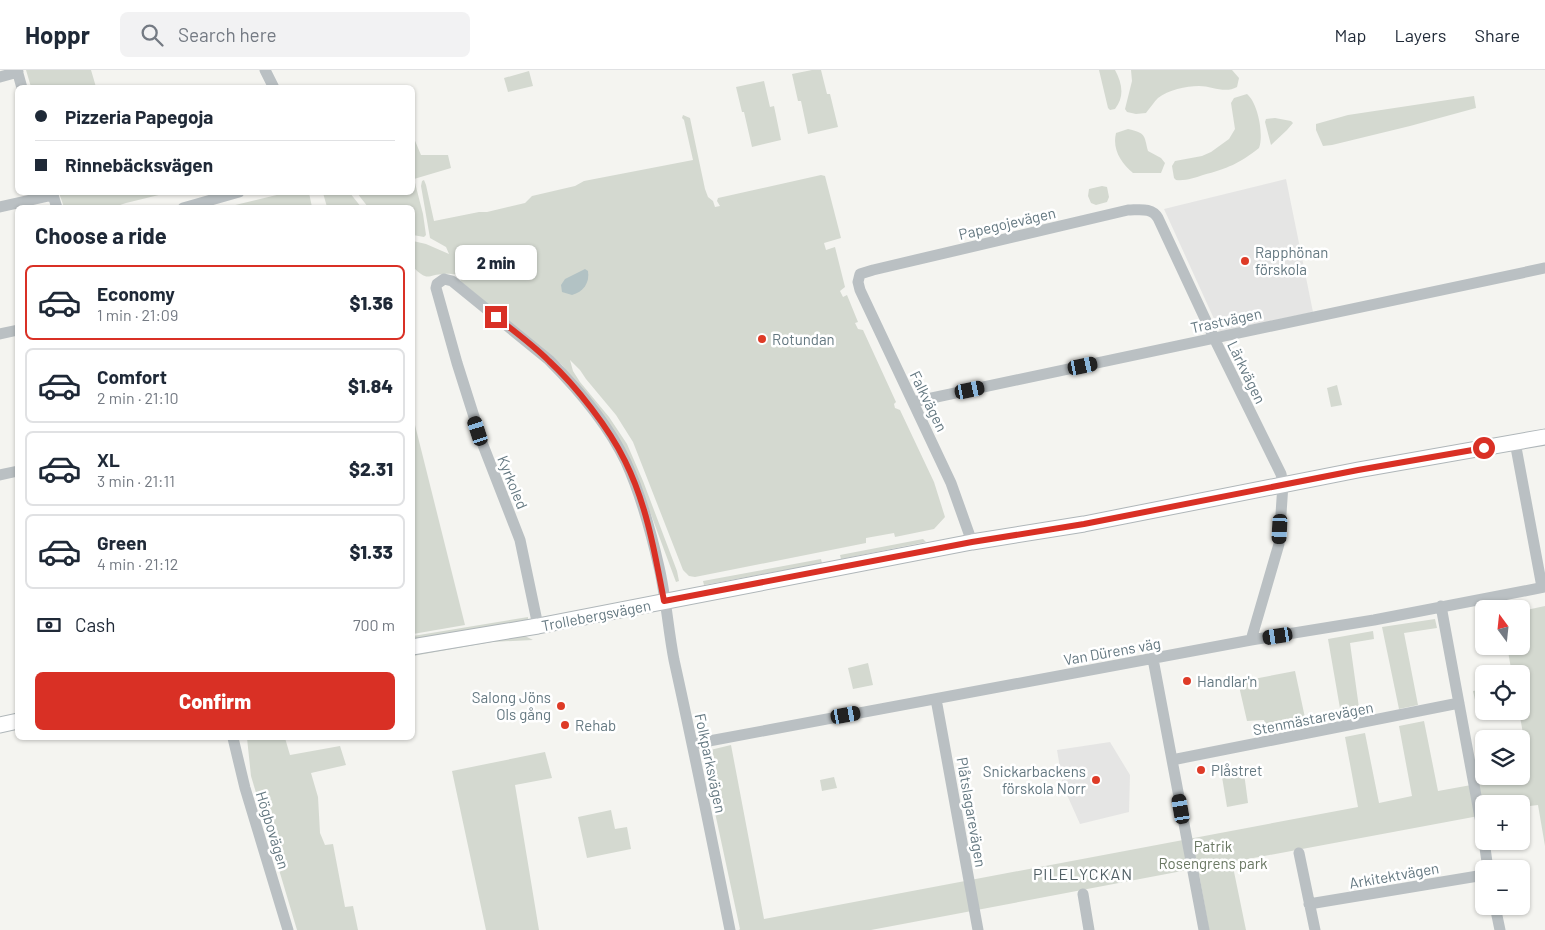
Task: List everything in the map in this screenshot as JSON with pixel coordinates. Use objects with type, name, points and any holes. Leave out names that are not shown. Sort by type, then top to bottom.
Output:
[{"type":"street","points":[[265,70],[272,85]]},
{"type":"street","points":[[0,77],[18,71],[21,85]]},
{"type":"street","points":[[0,207],[49,195]]},
{"type":"street","points":[[194,205],[228,195]]},
{"type":"street","name":"Papegojevägen","points":[[860,274],[1128,210],[1150,210],[1156,213],[1158,218]]},
{"type":"street","name":"Lärkvägen","points":[[1158,218],[1281,474],[1283,484]]},
{"type":"street","name":"Trastvägen","points":[[913,402],[1545,268]]},
{"type":"street","name":"Falkvägen","points":[[860,274],[858,282],[860,290],[951,483],[972,542]]},
{"type":"street","name":"Folkparksvägen","points":[[437,293],[436,284],[448,279],[549,360],[573,386],[625,460],[637,489],[659,568],[671,643],[730,930]]},
{"type":"street","name":"Kyrkoled","points":[[437,293],[483,445],[520,540],[538,626]]},
{"type":"street","points":[[0,334],[15,331]]},
{"type":"street","name":"Trollebergsvägen","points":[[415,646],[538,626],[972,542],[1084,524],[1283,484],[1545,437]]},
{"type":"street","points":[[1515,442],[1542,588]]},
{"type":"street","points":[[0,475],[15,472]]},
{"type":"street","points":[[1251,640],[1280,544],[1283,484]]},
{"type":"street","name":"Van Dürens väg","points":[[693,744],[1542,588]]},
{"type":"street","points":[[1441,606],[1476,795]]},
{"type":"street","points":[[1153,659],[1204,930]]},
{"type":"street","name":"Plåtslagarevägen","points":[[936,699],[978,930]]},
{"type":"street","name":"Stenmästarevägen","points":[[1172,760],[1459,703]]},
{"type":"street","points":[[0,725],[15,722]]},
{"type":"street","name":"Högbovägen","points":[[233,740],[245,788],[288,930]]},
{"type":"street","points":[[1300,853],[1314,930]]},
{"type":"street","name":"Arkitektvägen","points":[[1309,904],[1475,876]]},
{"type":"street","points":[[1083,894],[1089,930]]},
{"type":"street","points":[[1498,915],[1500,930]]},
{"type":"shaded area","name":"Rapphönan förskola","points":[[1286,179],[1313,312],[1220,332],[1164,209]]},
{"type":"shaded area","points":[[585,269],[588,271],[588,279],[582,289],[572,295],[562,292],[561,285],[565,279]]},
{"type":"shaded area","name":"Snickarbackens förskola Norr","points":[[1110,742],[1130,775],[1129,812],[1080,824],[1063,786],[1057,750]]},
{"type":"green space","points":[[26,70],[91,70],[95,85],[30,85]]},
{"type":"green space","points":[[821,70],[827,94],[830,94],[838,127],[808,134],[801,101],[798,101],[792,74]]},
{"type":"green space","points":[[1099,70],[1115,70],[1121,85],[1121,94],[1115,109],[1110,110],[1108,108]]},
{"type":"green space","points":[[1131,70],[1232,70],[1239,78],[1237,87],[1228,90],[1199,86],[1172,91],[1158,98],[1146,113],[1136,114],[1127,112],[1125,109],[1132,81]]},
{"type":"green space","points":[[529,71],[533,86],[508,92],[504,78]]},
{"type":"green space","points":[[764,81],[770,107],[774,106],[781,140],[752,147],[736,87]]},
{"type":"green space","points":[[1247,94],[1254,104],[1259,119],[1261,135],[1259,148],[1246,158],[1226,168],[1190,179],[1176,180],[1172,166],[1175,161],[1202,156],[1229,139],[1235,129],[1231,103],[1234,98]]},
{"type":"green space","points":[[1474,96],[1476,108],[1332,145],[1323,146],[1316,130],[1316,124],[1348,115]]},
{"type":"green space","points":[[683,115],[690,118],[705,189],[715,207],[720,206],[717,201],[718,198],[821,175],[825,176],[841,238],[824,243],[826,250],[835,247],[845,287],[840,291],[843,297],[847,295],[858,322],[855,323],[858,329],[863,330],[896,402],[894,404],[895,408],[900,410],[934,482],[945,517],[934,529],[895,537],[894,533],[866,538],[866,543],[695,577],[689,576],[683,570],[633,442],[616,415],[570,360],[573,371],[580,382],[609,417],[627,444],[677,571],[679,581],[676,582],[636,474],[600,411],[562,365],[460,281],[463,276],[461,273],[425,276],[415,269],[415,241],[449,254],[446,247],[430,238],[421,186],[422,181],[424,180],[426,185],[434,221],[525,203],[532,196],[575,186],[584,181],[693,160],[682,118]]},
{"type":"green space","points":[[1275,118],[1293,123],[1271,145],[1265,122],[1266,119]]},
{"type":"green space","points":[[1128,129],[1141,134],[1145,138],[1148,151],[1161,158],[1165,163],[1161,173],[1133,173],[1125,165],[1116,150],[1115,139],[1116,133]]},
{"type":"green space","points":[[415,141],[421,155],[448,155],[451,168],[415,179]]},
{"type":"green space","points":[[415,183],[426,235],[424,237],[415,235],[415,205],[366,205],[359,195],[415,195]]},
{"type":"green space","points":[[1102,186],[1107,187],[1109,197],[1107,202],[1096,205],[1091,203],[1088,196],[1089,189]]},
{"type":"green space","points":[[60,195],[159,195],[120,205],[63,205]]},
{"type":"green space","points":[[277,195],[309,195],[312,205],[235,205]]},
{"type":"green space","points":[[324,195],[352,195],[359,205],[326,205]]},
{"type":"green space","points":[[1337,385],[1342,405],[1331,407],[1327,388]]},
{"type":"green space","points":[[415,425],[465,625],[415,633]]},
{"type":"green space","points":[[923,539],[926,542],[841,559],[840,555]]},
{"type":"green space","points":[[821,559],[822,563],[704,585],[703,581]]},
{"type":"green space","name":"Patrik Rosengrens park","points":[[1545,606],[1545,846],[1538,805],[1530,806],[1530,795],[1475,795],[1475,817],[1232,862],[1246,930],[1209,930],[1198,868],[871,930],[739,930],[702,752],[731,745],[764,919],[1358,807],[1345,737],[1365,733],[1379,803],[1412,796],[1399,726],[1424,721],[1438,791],[1475,784],[1530,785],[1530,730],[1522,730],[1521,720],[1530,720],[1530,665],[1510,665],[1509,655],[1530,655],[1530,609]]},
{"type":"green space","points":[[528,617],[528,620],[415,639],[415,636]]},
{"type":"green space","points":[[1435,619],[1437,628],[1404,633],[1418,705],[1399,709],[1382,627]]},
{"type":"green space","points":[[1373,631],[1374,639],[1350,643],[1360,715],[1342,720],[1328,639]]},
{"type":"green space","points":[[523,635],[533,640],[492,642],[415,656],[415,653]]},
{"type":"green space","points":[[868,663],[873,685],[853,689],[848,668]]},
{"type":"green space","points":[[1295,671],[1307,727],[1268,735],[1264,720],[1247,721],[1238,682]]},
{"type":"green space","points":[[247,740],[286,740],[290,755],[340,746],[346,765],[311,773],[318,797],[320,833],[325,845],[333,844],[345,907],[353,906],[358,930],[297,930],[251,776]]},
{"type":"green space","points":[[545,752],[552,778],[515,785],[539,930],[486,930],[452,771]]},
{"type":"green space","points":[[1244,773],[1248,803],[1227,807],[1222,777]]},
{"type":"green space","points":[[834,777],[837,788],[822,791],[820,780]]},
{"type":"green space","points":[[611,810],[615,829],[627,827],[631,849],[587,858],[578,817]]},
{"type":"place","name":"Rapphönan förskola","points":[[1245,261]]},
{"type":"place","name":"Rotundan","points":[[762,339]]},
{"type":"place","name":"Handlar'n","points":[[1187,681]]},
{"type":"place","name":"Salong Jöns Ols gång","points":[[561,706]]},
{"type":"place","name":"Rehab","points":[[565,725]]},
{"type":"place","name":"Plåstret","points":[[1201,770]]},
{"type":"place","name":"Snickarbackens förskola Norr","points":[[1096,780]]},
{"type":"district","name":"PILELYCKAN","points":[[1083,873]]},
{"type":"route","points":[[496,317],[549,360],[573,386],[614,441],[625,460],[637,489],[659,568],[664,601],[972,542],[1084,524],[1358,470],[1484,448]]}]
